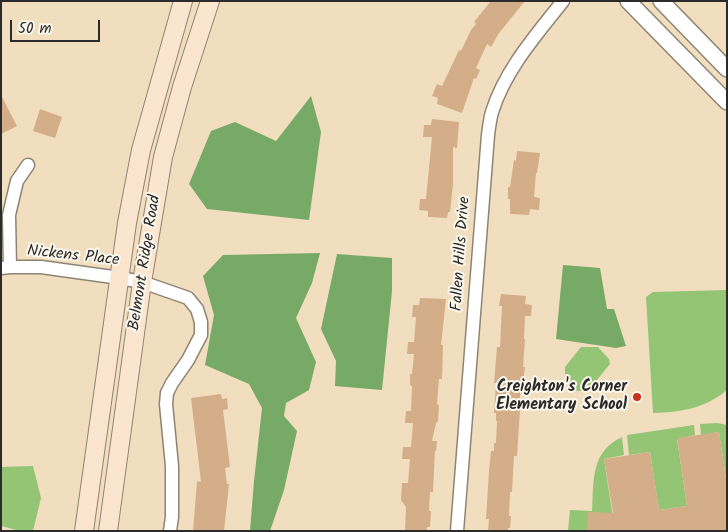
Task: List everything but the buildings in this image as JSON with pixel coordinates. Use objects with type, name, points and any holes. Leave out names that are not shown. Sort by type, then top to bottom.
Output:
[{"type":"main road","name":"Belmont Ridge Road","points":[[84,531],[127,223],[141,150],[183,1]]},
{"type":"main road","name":"Belmont Ridge Road","points":[[108,531],[142,282],[163,157],[182,87],[210,1]]},
{"type":"street","name":"Fallen Hills Drive","points":[[457,531],[491,114],[510,72],[539,30],[563,1]]},
{"type":"street","points":[[628,1],[727,102]]},
{"type":"street","points":[[661,1],[727,70]]},
{"type":"street","points":[[5,268],[9,215],[17,181],[28,165]]},
{"type":"street","name":"Nickens Place","points":[[5,268],[41,267],[142,282],[188,298],[198,309],[201,322],[201,336],[188,360],[172,383],[166,404],[172,466],[172,517],[170,531]]},
{"type":"green space","points":[[311,96],[321,132],[309,220],[207,209],[189,184],[211,131],[235,122],[276,141]]},
{"type":"green space","points":[[320,253],[312,283],[296,318],[316,362],[309,390],[286,403],[284,416],[297,431],[284,490],[270,531],[250,531],[262,408],[249,384],[205,365],[214,315],[203,276],[223,255]]},
{"type":"green space","points":[[337,254],[392,258],[392,291],[382,390],[335,386],[336,361],[321,329]]},
{"type":"green space","points":[[563,265],[600,268],[607,309],[614,309],[626,346],[616,348],[556,339]]},
{"type":"green space","points":[[727,290],[727,390],[710,401],[692,408],[673,412],[653,413],[646,297],[653,292]]},
{"type":"green space","points":[[581,347],[598,347],[609,359],[610,364],[588,391],[577,391],[565,381],[565,367]]},
{"type":"green space","points":[[717,423],[727,425],[727,485],[719,432],[701,435],[700,424]]},
{"type":"green space","points":[[694,425],[695,435],[677,439],[687,506],[659,510],[650,452],[629,455],[627,435]]},
{"type":"green space","points":[[622,437],[624,455],[604,459],[615,531],[568,531],[570,510],[592,511],[594,478],[599,459],[612,443]]},
{"type":"green space","points":[[33,466],[41,498],[33,531],[20,531],[1,526],[1,467]]},
{"type":"place","name":"Creighton's Corner Elementary School","points":[[637,397]]}]
